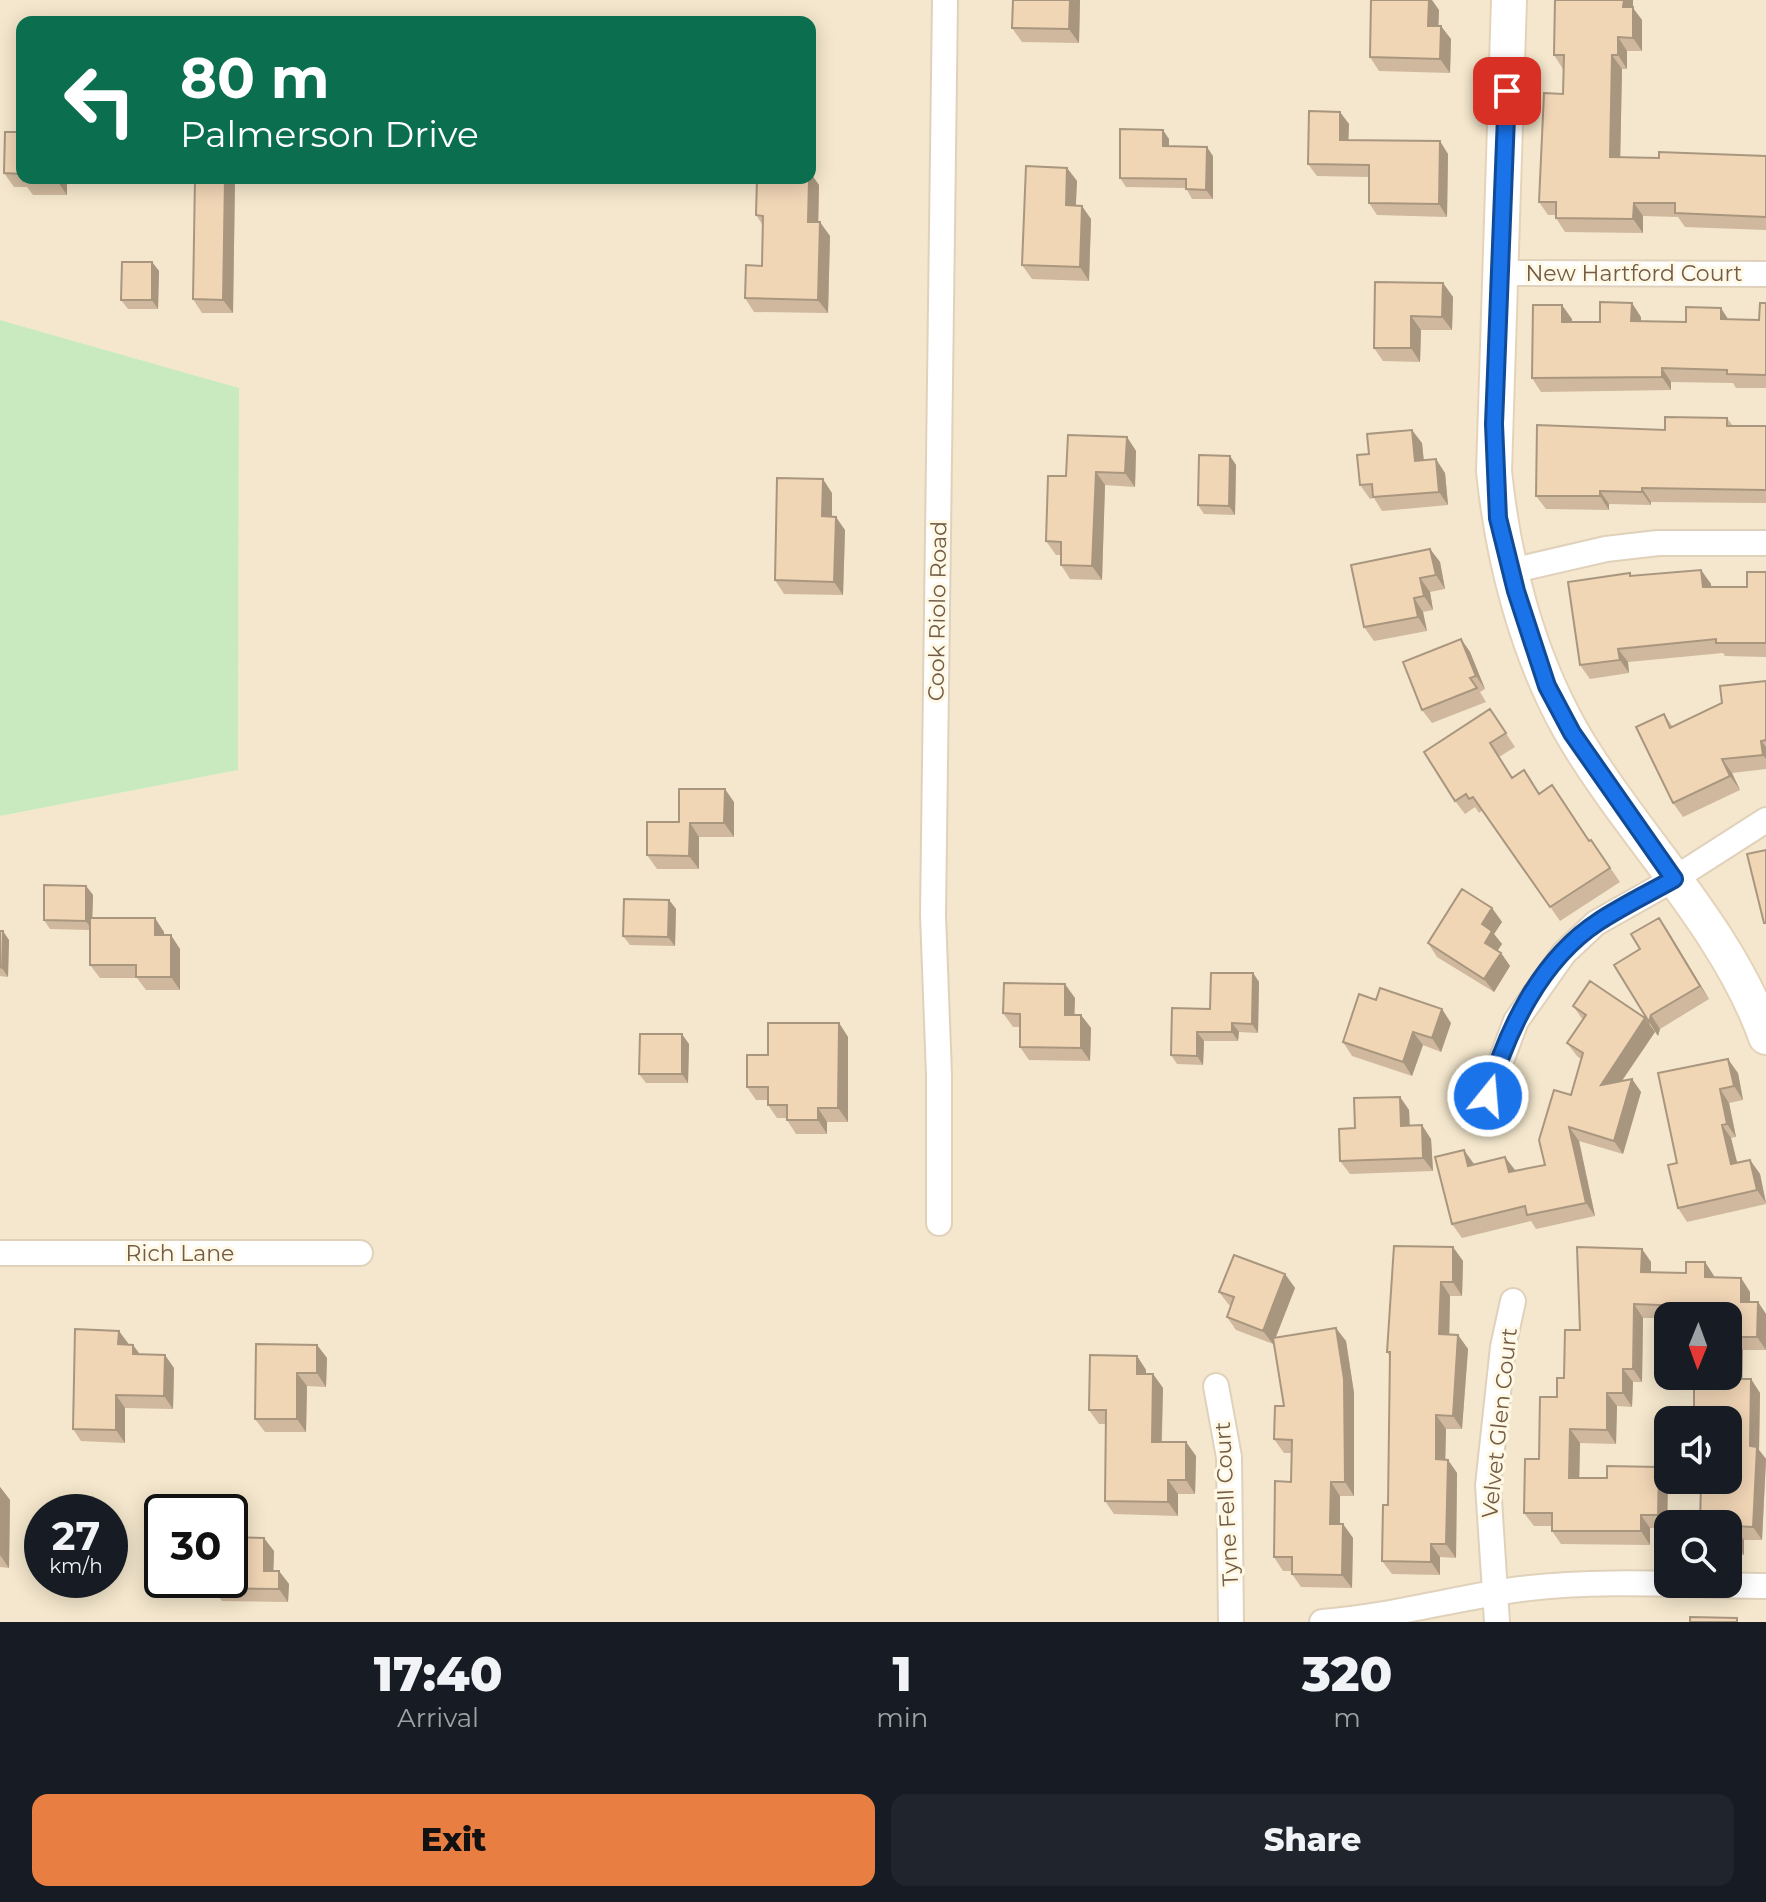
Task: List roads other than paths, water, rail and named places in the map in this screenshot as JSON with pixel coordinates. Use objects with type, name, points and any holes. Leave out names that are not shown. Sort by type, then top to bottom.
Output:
[{"type":"street","name":"Cook Riolo Road","points":[[939,1223],[939,1075],[933,915],[945,0]]},
{"type":"street","points":[[1509,0],[1494,471],[1498,518],[1511,571],[1547,686],[1572,733],[1674,879],[1738,978],[1766,1037]]},
{"type":"street","name":"New Hartford Court","points":[[1502,273],[1766,274]]},
{"type":"street","points":[[1511,571],[1606,549],[1645,545],[1766,543]]},
{"type":"street","points":[[1488,1096],[1516,1021],[1564,953],[1596,923],[1674,879],[1766,820]]},
{"type":"street","name":"Rich Lane","points":[[0,1253],[360,1253]]},
{"type":"street","name":"Velvet Glen Court","points":[[1497,1622],[1488,1525],[1488,1485],[1503,1347],[1513,1301]]},
{"type":"street","name":"Tyne Fell Court","points":[[1216,1386],[1229,1457],[1231,1622]]},
{"type":"street","points":[[1322,1622],[1408,1612],[1495,1593],[1587,1583],[1766,1586]]}]
